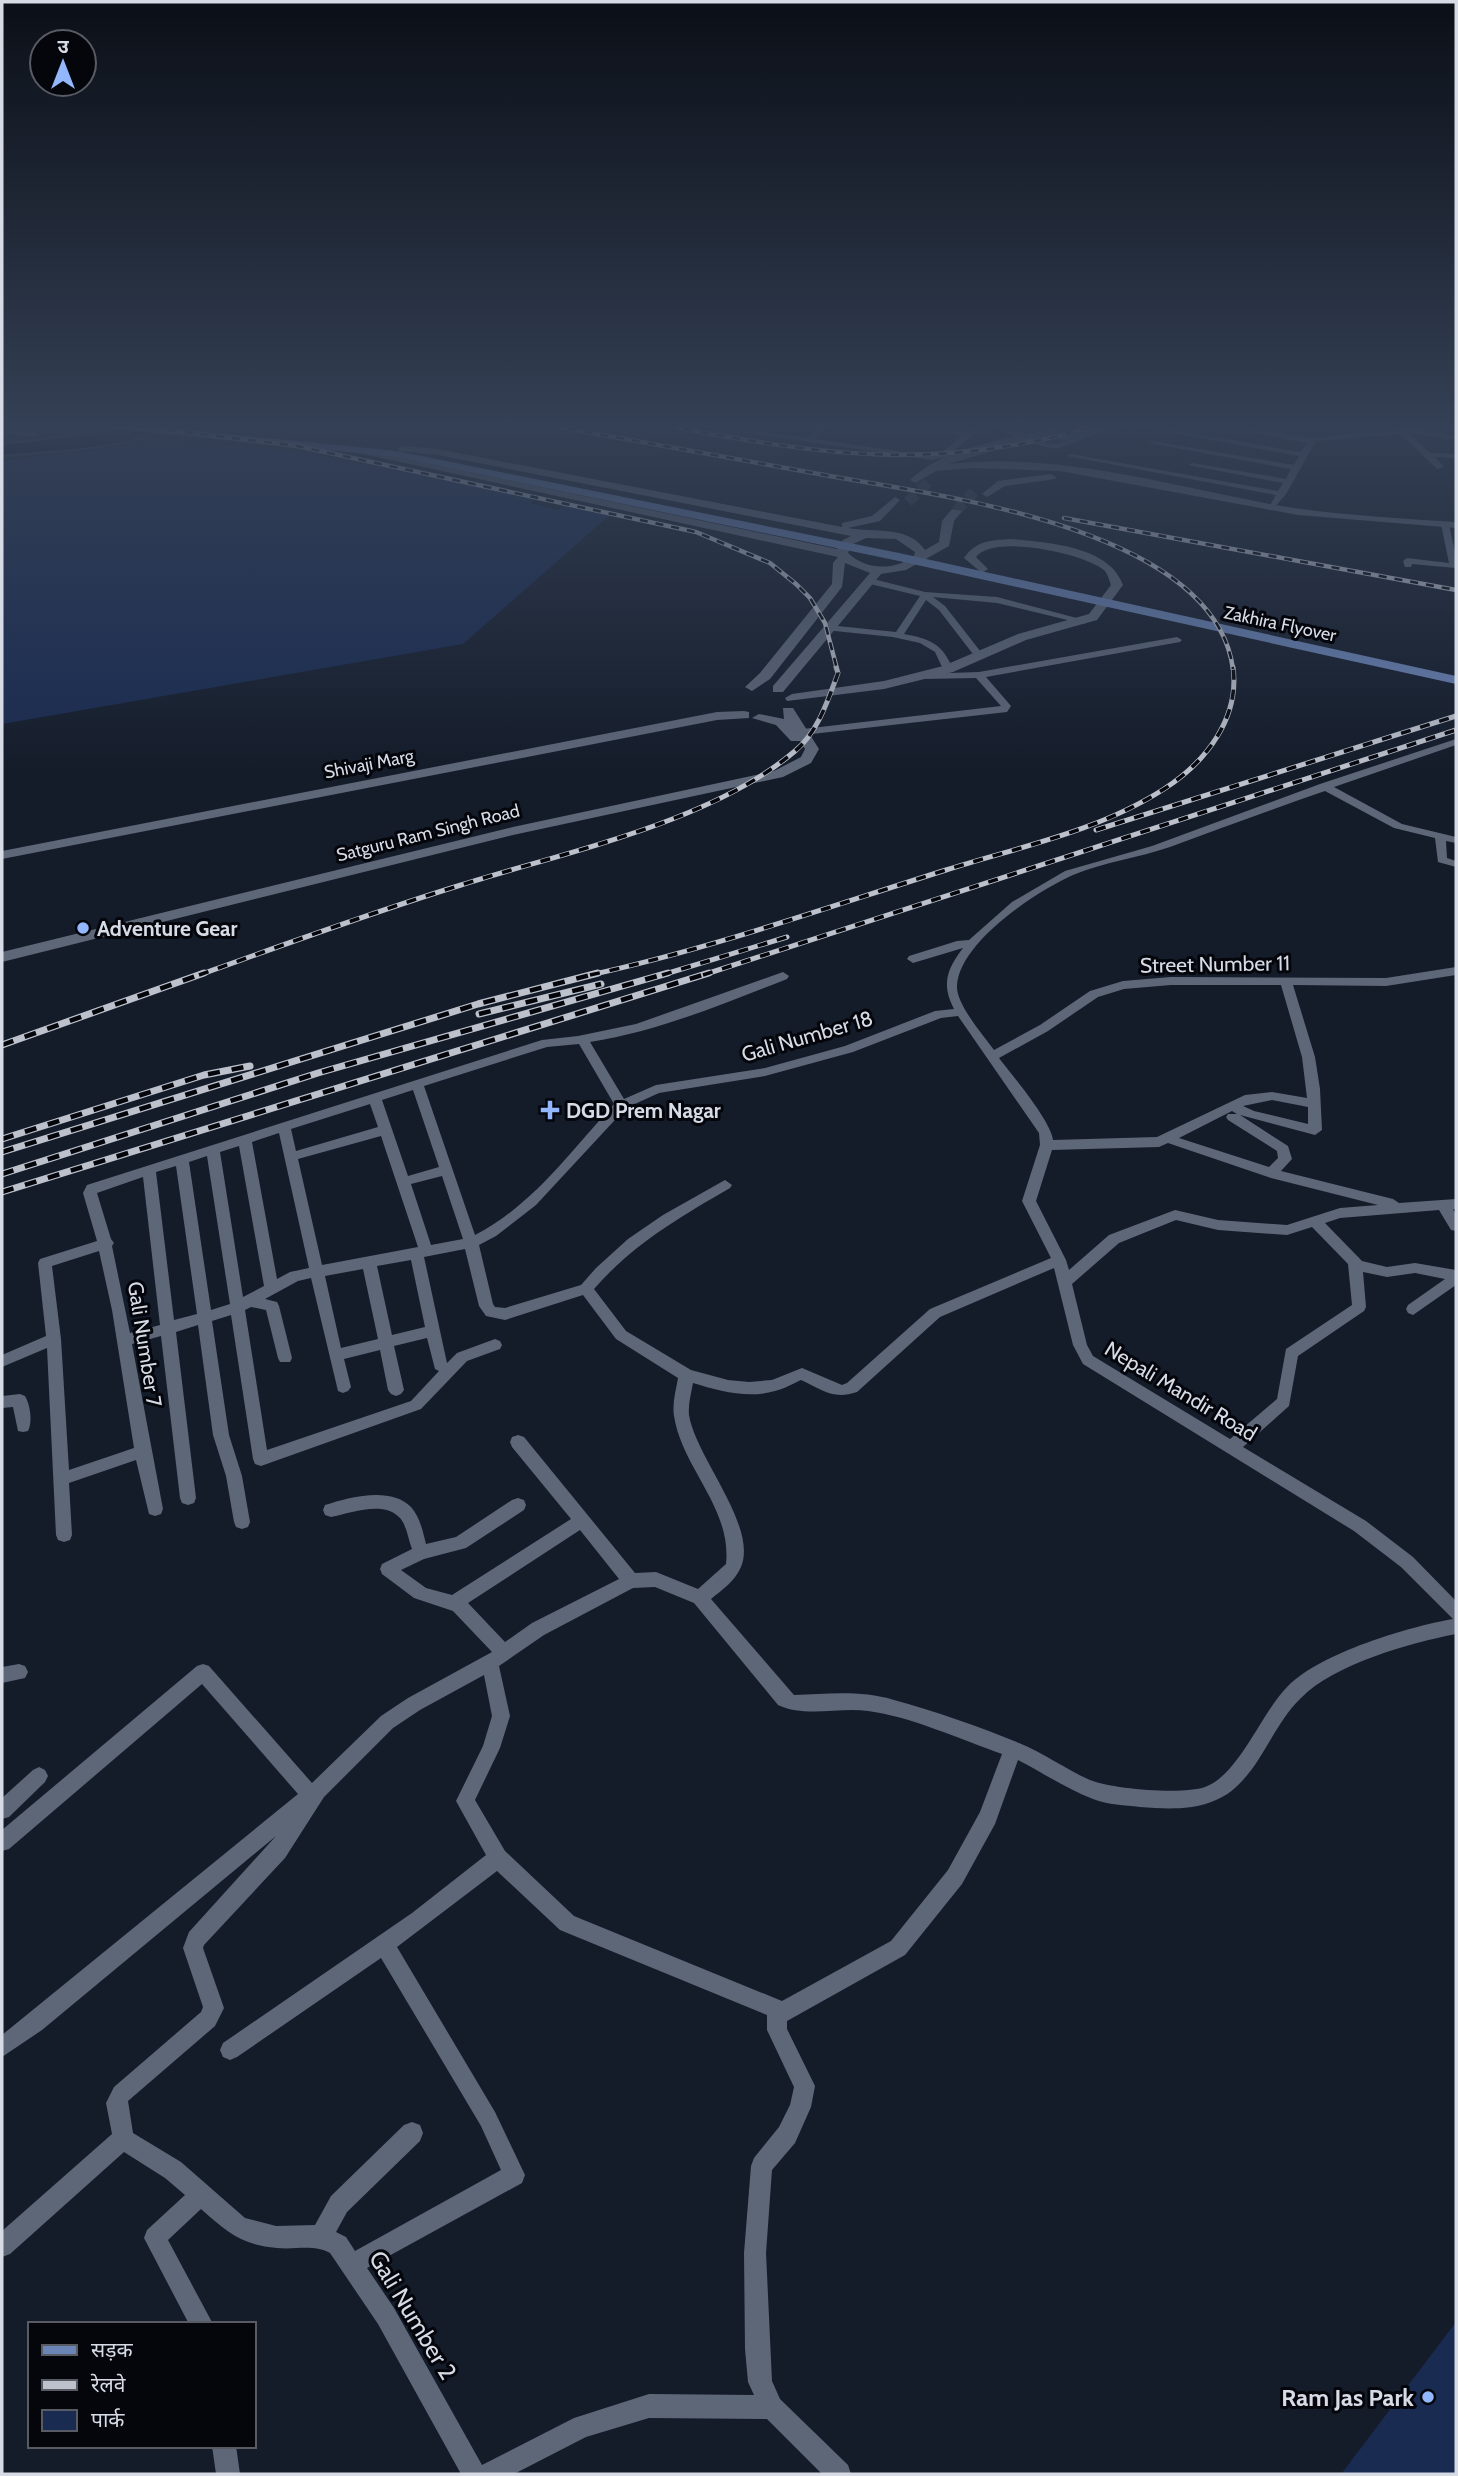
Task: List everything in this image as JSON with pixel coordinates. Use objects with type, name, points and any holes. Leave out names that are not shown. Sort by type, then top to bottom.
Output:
[{"type":"main road","points":[[779,542],[843,555],[857,565],[879,569],[900,568],[945,542]]},
{"type":"main road","name":"Zakhira Flyover","points":[[828,542],[1456,680]]},
{"type":"main road","name":"Zakhira Flyover","points":[[846,542],[1456,671]]},
{"type":"main road","points":[[752,687],[765,676],[838,584],[839,563],[847,542]]},
{"type":"main road","points":[[912,542],[918,546],[919,558]]},
{"type":"main road","points":[[982,569],[970,558],[978,545],[988,542]]},
{"type":"main road","points":[[1011,542],[1077,556],[1109,568],[1117,585],[1112,596],[1098,615],[1084,621]]},
{"type":"main road","points":[[778,689],[879,569]]},
{"type":"main road","name":"Shivaji Marg","points":[[2,855],[716,716],[752,716],[790,705],[924,676],[948,669],[1022,637],[1084,621]]},
{"type":"main road","points":[[752,687],[778,689],[790,705],[789,720],[803,733]]},
{"type":"main road","name":"Shivaji Marg","points":[[2,846],[710,709],[752,687]]},
{"type":"main road","points":[[733,698],[734,709],[752,716]]},
{"type":"main road","name":"Satguru Ram Singh Road","points":[[2,949],[510,825],[762,770],[794,758],[799,749],[796,736],[780,722],[752,716]]},
{"type":"main road","name":"Satguru Ram Singh Road","points":[[2,957],[513,831],[778,774],[806,760],[812,749],[803,733]]},
{"type":"street","points":[[1406,549],[1407,563],[1455,566],[1452,542]]},
{"type":"street","points":[[869,581],[925,595],[998,600],[1084,621]]},
{"type":"street","points":[[897,637],[925,595]]},
{"type":"street","points":[[925,595],[942,608],[979,656]]},
{"type":"street","points":[[828,628],[897,637],[933,645],[941,652],[948,669]]},
{"type":"street","points":[[924,676],[979,675],[1177,640]]},
{"type":"street","points":[[803,733],[1004,710],[1006,706],[979,675]]},
{"type":"street","points":[[1314,1104],[1272,1096],[1245,1099],[1169,1139],[1146,1143],[1047,1145],[1040,1122],[997,1059],[961,1013],[950,990],[955,964],[1015,906],[1067,874],[1156,848],[1324,786],[1456,742]]},
{"type":"street","points":[[1324,786],[1398,826],[1456,840]]},
{"type":"street","points":[[1440,838],[1442,860],[1456,864]]},
{"type":"street","points":[[913,958],[961,944],[973,944]]},
{"type":"street","name":"Street Number 11","points":[[997,1059],[1042,1040],[1107,996],[1124,990],[1178,986],[1410,985],[1447,978],[1456,971]]},
{"type":"street","points":[[188,1498],[149,1169],[245,1141],[546,1043],[583,1041],[659,1025],[783,976]]},
{"type":"street","points":[[1227,1108],[1315,1130],[1314,1088],[1303,1037],[1287,985]]},
{"type":"street","name":"Gali Number 18","points":[[621,1105],[656,1089],[765,1072],[849,1049],[939,1014],[961,1013]]},
{"type":"street","points":[[124,1341],[236,1308],[289,1277],[471,1242],[493,1234],[522,1210],[621,1105],[583,1041]]},
{"type":"street","points":[[418,1086],[471,1242],[486,1306],[491,1312],[505,1314],[586,1289],[607,1262],[635,1238],[725,1185]]},
{"type":"street","points":[[375,1098],[421,1251],[440,1365]]},
{"type":"street","points":[[1227,1108],[1283,1149],[1285,1158],[1271,1173]]},
{"type":"street","points":[[284,1128],[343,1387]]},
{"type":"street","points":[[290,1157],[385,1130]]},
{"type":"street","points":[[1169,1139],[1271,1173],[1407,1208]]},
{"type":"street","points":[[245,1141],[271,1288]]},
{"type":"street","name":"Nepali Mandir Road","points":[[1047,1145],[1029,1200],[1031,1210],[1059,1260],[1080,1345],[1087,1360],[1233,1446],[1380,1540],[1407,1562],[1456,1612]]},
{"type":"street","points":[[213,1151],[261,1459],[416,1405],[463,1357],[495,1345]]},
{"type":"street","points":[[182,1160],[221,1435],[234,1476],[242,1522]]},
{"type":"street","name":"Gali Number 7","points":[[149,1169],[92,1188],[90,1194],[107,1243],[141,1452],[155,1509]]},
{"type":"street","points":[[402,1182],[446,1170]]},
{"type":"street","points":[[1065,1282],[1114,1238],[1175,1215],[1218,1225],[1287,1230],[1340,1213],[1450,1205],[1456,1226]]},
{"type":"street","points":[[1315,1221],[1355,1265],[1387,1272],[1415,1268],[1456,1276]]},
{"type":"street","points":[[64,1535],[54,1339],[45,1263],[107,1243]]},
{"type":"street","points":[[586,1289],[621,1335],[685,1375],[725,1387],[748,1387],[773,1386],[802,1374],[841,1391],[852,1388],[935,1313],[1059,1260]]},
{"type":"street","points":[[369,1261],[396,1390]]},
{"type":"street","points":[[1233,1446],[1284,1402],[1291,1353],[1359,1307],[1355,1265]]},
{"type":"street","points":[[1413,1308],[1456,1276]]},
{"type":"street","points":[[251,1301],[272,1306],[285,1358]]},
{"type":"street","points":[[336,1355],[433,1331]]},
{"type":"street","points":[[2,1361],[54,1339]]},
{"type":"street","points":[[685,1375],[682,1420],[726,1514],[735,1555],[731,1569],[700,1598]]},
{"type":"street","points":[[2,1402],[20,1399],[23,1426]]},
{"type":"street","points":[[518,1442],[631,1581]]},
{"type":"street","points":[[62,1479],[141,1452]]},
{"type":"street","points":[[331,1510],[374,1501],[399,1507],[406,1513],[421,1552]]},
{"type":"street","points":[[518,1505],[460,1543],[421,1552],[388,1569],[409,1590],[428,1598],[458,1604],[497,1658],[501,1716],[491,1748],[465,1801],[498,1858],[567,1923],[780,2010]]},
{"type":"street","points":[[458,1604],[462,1595],[582,1520]]},
{"type":"street","points":[[2,2047],[35,2023],[314,1793],[387,1723],[497,1658],[538,1629],[631,1581],[656,1579],[700,1598],[788,1702],[867,1702],[894,1708],[1013,1749],[1094,1791],[1160,1800],[1207,1797],[1232,1782],[1276,1715],[1295,1690],[1311,1678],[1386,1646],[1456,1626]]},
{"type":"street","points":[[2,1842],[203,1672],[314,1793]]},
{"type":"street","points":[[839,2474],[772,2407],[760,2382],[755,2319],[758,2199],[762,2166],[787,2135],[800,2106],[805,2086],[777,2030],[775,2019],[780,2010],[836,1984],[898,1948],[955,1877],[988,1817],[1013,1749]]},
{"type":"street","points":[[2,1810],[39,1776]]},
{"type":"street","points":[[314,1793],[278,1851],[196,1939],[193,1948],[214,2008],[208,2019],[121,2094],[117,2103],[123,2139],[173,2170],[239,2228],[276,2237],[321,2236],[339,2204],[412,2133]]},
{"type":"street","points":[[230,2050],[384,1945],[498,1858]]},
{"type":"street","points":[[353,2264],[514,2175],[488,2119],[384,1945]]},
{"type":"street","points":[[2,2246],[105,2152],[123,2139]]},
{"type":"street","points":[[201,2194],[155,2238],[201,2322]]},
{"type":"street","name":"Gali Number 2","points":[[321,2236],[338,2245],[353,2264],[490,2473]]},
{"type":"street","points":[[490,2473],[582,2426],[649,2406],[772,2407]]},
{"type":"street","points":[[224,2448],[228,2474]]},
{"type":"green space","points":[[2,542],[580,542],[463,644],[2,724]]},
{"type":"green space","name":"Ram Jas Park","points":[[1456,2322],[1456,2474],[1342,2474],[1342,2473]]},
{"type":"railway","points":[[719,542],[770,563],[810,598],[825,623],[837,669]]},
{"type":"railway","points":[[1102,542],[1123,550],[1176,581],[1214,620],[1233,669]]},
{"type":"railway","points":[[1192,542],[1456,590]]},
{"type":"railway","points":[[199,975],[428,895],[636,832],[722,797],[761,776],[803,743],[826,705],[838,673],[836,667]]},
{"type":"railway","points":[[592,975],[769,927],[1058,837],[1139,804],[1164,789],[1193,766],[1217,737],[1231,704],[1233,667]]},
{"type":"railway","points":[[1096,830],[1456,716]]},
{"type":"railway","points":[[703,975],[1456,730]]},
{"type":"railway","points":[[662,975],[787,937]]},
{"type":"railway","points":[[2,1045],[204,973]]},
{"type":"railway","points":[[592,975],[598,973]]},
{"type":"railway","points":[[2,1174],[318,1073],[668,973]]},
{"type":"railway","points":[[2,1192],[709,973]]},
{"type":"railway","points":[[2,1152],[478,1004],[592,975]]},
{"type":"railway","points":[[479,1014],[601,984]]},
{"type":"railway","points":[[2,1139],[204,1075],[250,1066]]},
{"type":"place","name":"Adventure Gear","points":[[83,928]]},
{"type":"place","name":"DGD Prem Nagar","points":[[550,1110]]},
{"type":"place","name":"Ram Jas Park","points":[[1428,2397]]}]
